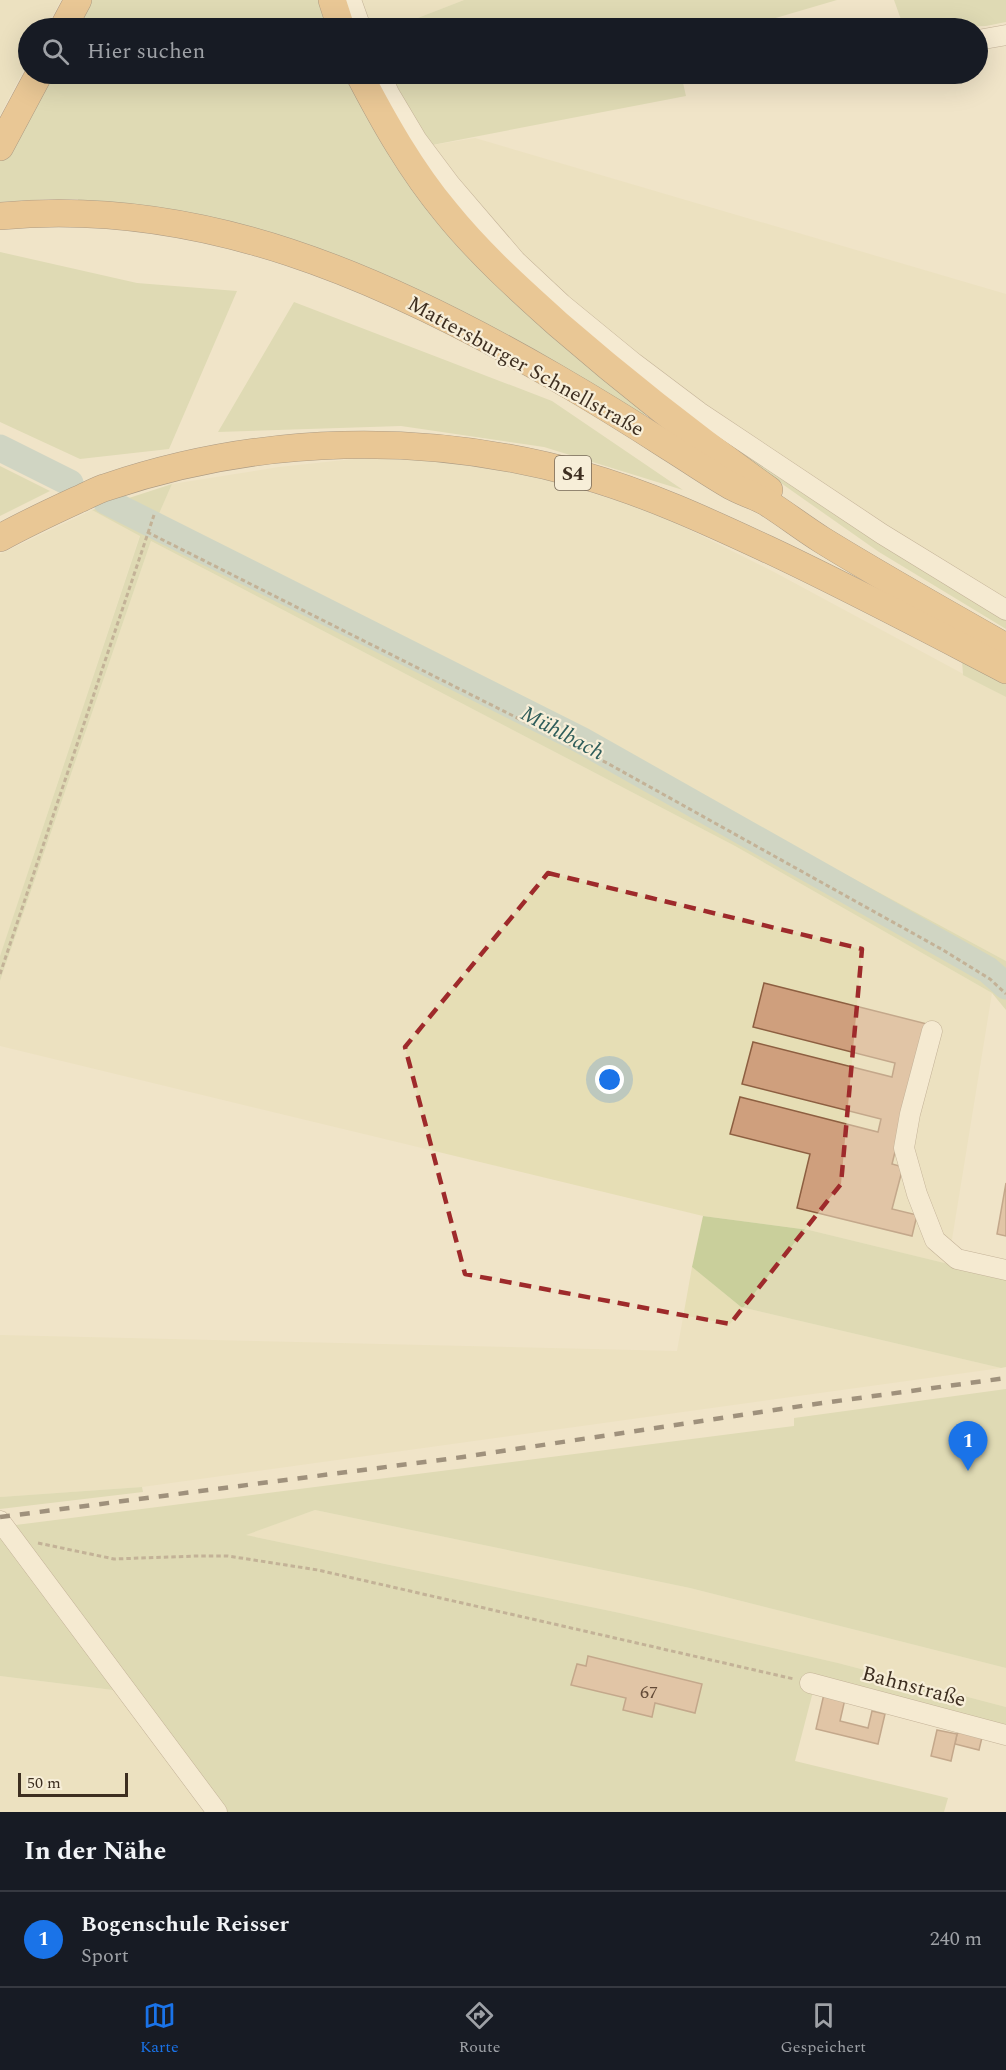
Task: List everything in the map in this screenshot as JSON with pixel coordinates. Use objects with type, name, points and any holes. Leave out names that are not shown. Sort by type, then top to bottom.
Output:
[{"type":"highway","points":[[68,18],[78,0]]},
{"type":"highway","points":[[332,0],[337,18]]},
{"type":"highway","points":[[0,147],[34,84]]},
{"type":"highway","points":[[364,84],[390,133],[446,211],[513,283],[619,376],[698,439],[828,532],[859,561]]},
{"type":"highway","name":"Mattersburger Schnellstraße","points":[[0,216],[79,213],[160,220],[228,233],[298,255],[386,289],[471,331],[554,377],[732,487],[764,501],[859,561],[1006,646]]},
{"type":"highway","name":"S4","points":[[0,538],[104,487],[187,465],[236,455],[341,444],[391,444],[446,448],[494,455],[585,476],[680,510],[816,572],[1006,670]]},
{"type":"highway","points":[[732,487],[759,511],[818,550],[1006,661]]},
{"type":"street","points":[[351,0],[357,18]]},
{"type":"street","points":[[988,38],[1006,35]]},
{"type":"street","points":[[385,84],[417,140],[450,184],[516,261],[562,304],[699,412],[882,534],[1006,610]]},
{"type":"street","points":[[932,1031],[910,1114],[904,1148],[917,1194],[935,1239],[957,1259],[1006,1270]]},
{"type":"street","points":[[0,1521],[218,1812]]},
{"type":"street","name":"Bahnstraße","points":[[810,1683],[1006,1736]]},
{"type":"path","points":[[0,974],[153,516]]},
{"type":"path","points":[[147,531],[607,763],[943,950],[990,979],[1006,994]]},
{"type":"path","points":[[23,1551],[38,1543],[114,1559],[228,1557],[318,1570],[810,1683]]},
{"type":"highlighted area","points":[[548,873],[862,949],[841,1184],[730,1324],[465,1274],[405,1047]]},
{"type":"shaded area","points":[[0,0],[61,0],[51,18],[18,18],[18,81],[0,115]]},
{"type":"shaded area","points":[[357,0],[464,0],[418,18],[365,18]]},
{"type":"shaded area","points":[[475,138],[1006,294],[1006,614],[696,416],[528,265],[427,146]]},
{"type":"shaded area","points":[[363,458],[457,461],[542,478],[652,511],[774,572],[1006,697],[1006,961],[669,779],[158,516],[172,484],[279,467]]},
{"type":"shaded area","points":[[92,510],[140,535],[0,956],[0,554]]},
{"type":"shaded area","points":[[151,541],[735,846],[992,993],[948,1264],[809,1230],[703,1216],[0,1046],[0,981]]},
{"type":"shaded area","points":[[692,1267],[741,1307],[1001,1368],[142,1487],[0,1497],[0,1335],[677,1351]]},
{"type":"shaded area","points":[[315,1510],[690,1588],[1006,1668],[1006,1707],[838,1663],[620,1613],[245,1535]]},
{"type":"shaded area","points":[[0,1676],[121,1691],[210,1812],[0,1812]]},
{"type":"green space","points":[[78,0],[332,0],[338,18],[68,18]]},
{"type":"green space","points":[[464,0],[837,0],[776,18],[418,18]]},
{"type":"green space","points":[[894,0],[1006,0],[1006,22],[988,26],[988,18],[900,18]]},
{"type":"green space","points":[[34,84],[368,84],[653,404],[636,425],[298,255],[79,213],[78,199],[0,202],[0,147]]},
{"type":"green space","points":[[394,84],[683,84],[686,96],[427,146]]},
{"type":"green space","points":[[0,252],[137,283],[237,291],[169,449],[80,459],[0,422]]},
{"type":"green space","points":[[294,302],[552,401],[683,490],[544,447],[401,426],[218,432]]},
{"type":"green space","points":[[696,416],[1006,614],[1006,629],[879,552],[731,448]]},
{"type":"green space","points":[[0,466],[50,491],[0,516]]},
{"type":"green space","points":[[172,484],[158,516],[669,779],[1006,961],[1006,1010],[992,993],[735,846],[151,541],[0,981],[0,956],[140,536],[92,510]]},
{"type":"green space","points":[[962,660],[1006,682],[1006,697],[963,675]]},
{"type":"green space","points":[[703,1216],[809,1230],[1006,1278],[1006,1367],[1001,1368],[741,1307],[692,1267]]},
{"type":"green space","points":[[1006,1389],[1006,1668],[690,1588],[315,1510],[246,1535],[620,1613],[838,1663],[1006,1707],[1006,1727],[816,1680],[795,1761],[948,1798],[944,1812],[210,1812],[121,1691],[0,1676],[0,1527],[794,1426],[794,1418]]},
{"type":"green space","points":[[142,1487],[143,1492],[0,1509],[0,1497]]},
{"type":"building","points":[[764,983],[927,1024],[892,1164],[903,1167],[892,1209],[917,1215],[912,1236],[797,1208],[810,1154],[730,1134],[740,1097],[878,1132],[881,1119],[742,1084],[753,1042],[892,1077],[895,1063],[753,1027]]},
{"type":"building","points":[[1006,1183],[1006,1236],[997,1234]]},
{"type":"building","points":[[588,1656],[702,1684],[695,1713],[655,1703],[652,1717],[623,1710],[626,1698],[571,1685],[577,1664],[586,1666]]},
{"type":"building","points":[[824,1694],[845,1699],[840,1721],[868,1728],[872,1711],[885,1714],[878,1744],[816,1729]]},
{"type":"building","points":[[963,1729],[983,1733],[979,1750],[955,1744],[957,1734]]},
{"type":"building","points":[[937,1730],[957,1734],[951,1761],[931,1756]]},
{"type":"waterway","name":"Mühlbach","points":[[0,448],[70,483]]},
{"type":"waterway","name":"Mühlbach","points":[[106,501],[581,740],[988,970],[1006,986]]},
{"type":"railway","points":[[0,1517],[463,1457],[1006,1378]]},
{"type":"place","name":"Bogenschule Reisser","points":[[968,1471]]}]
